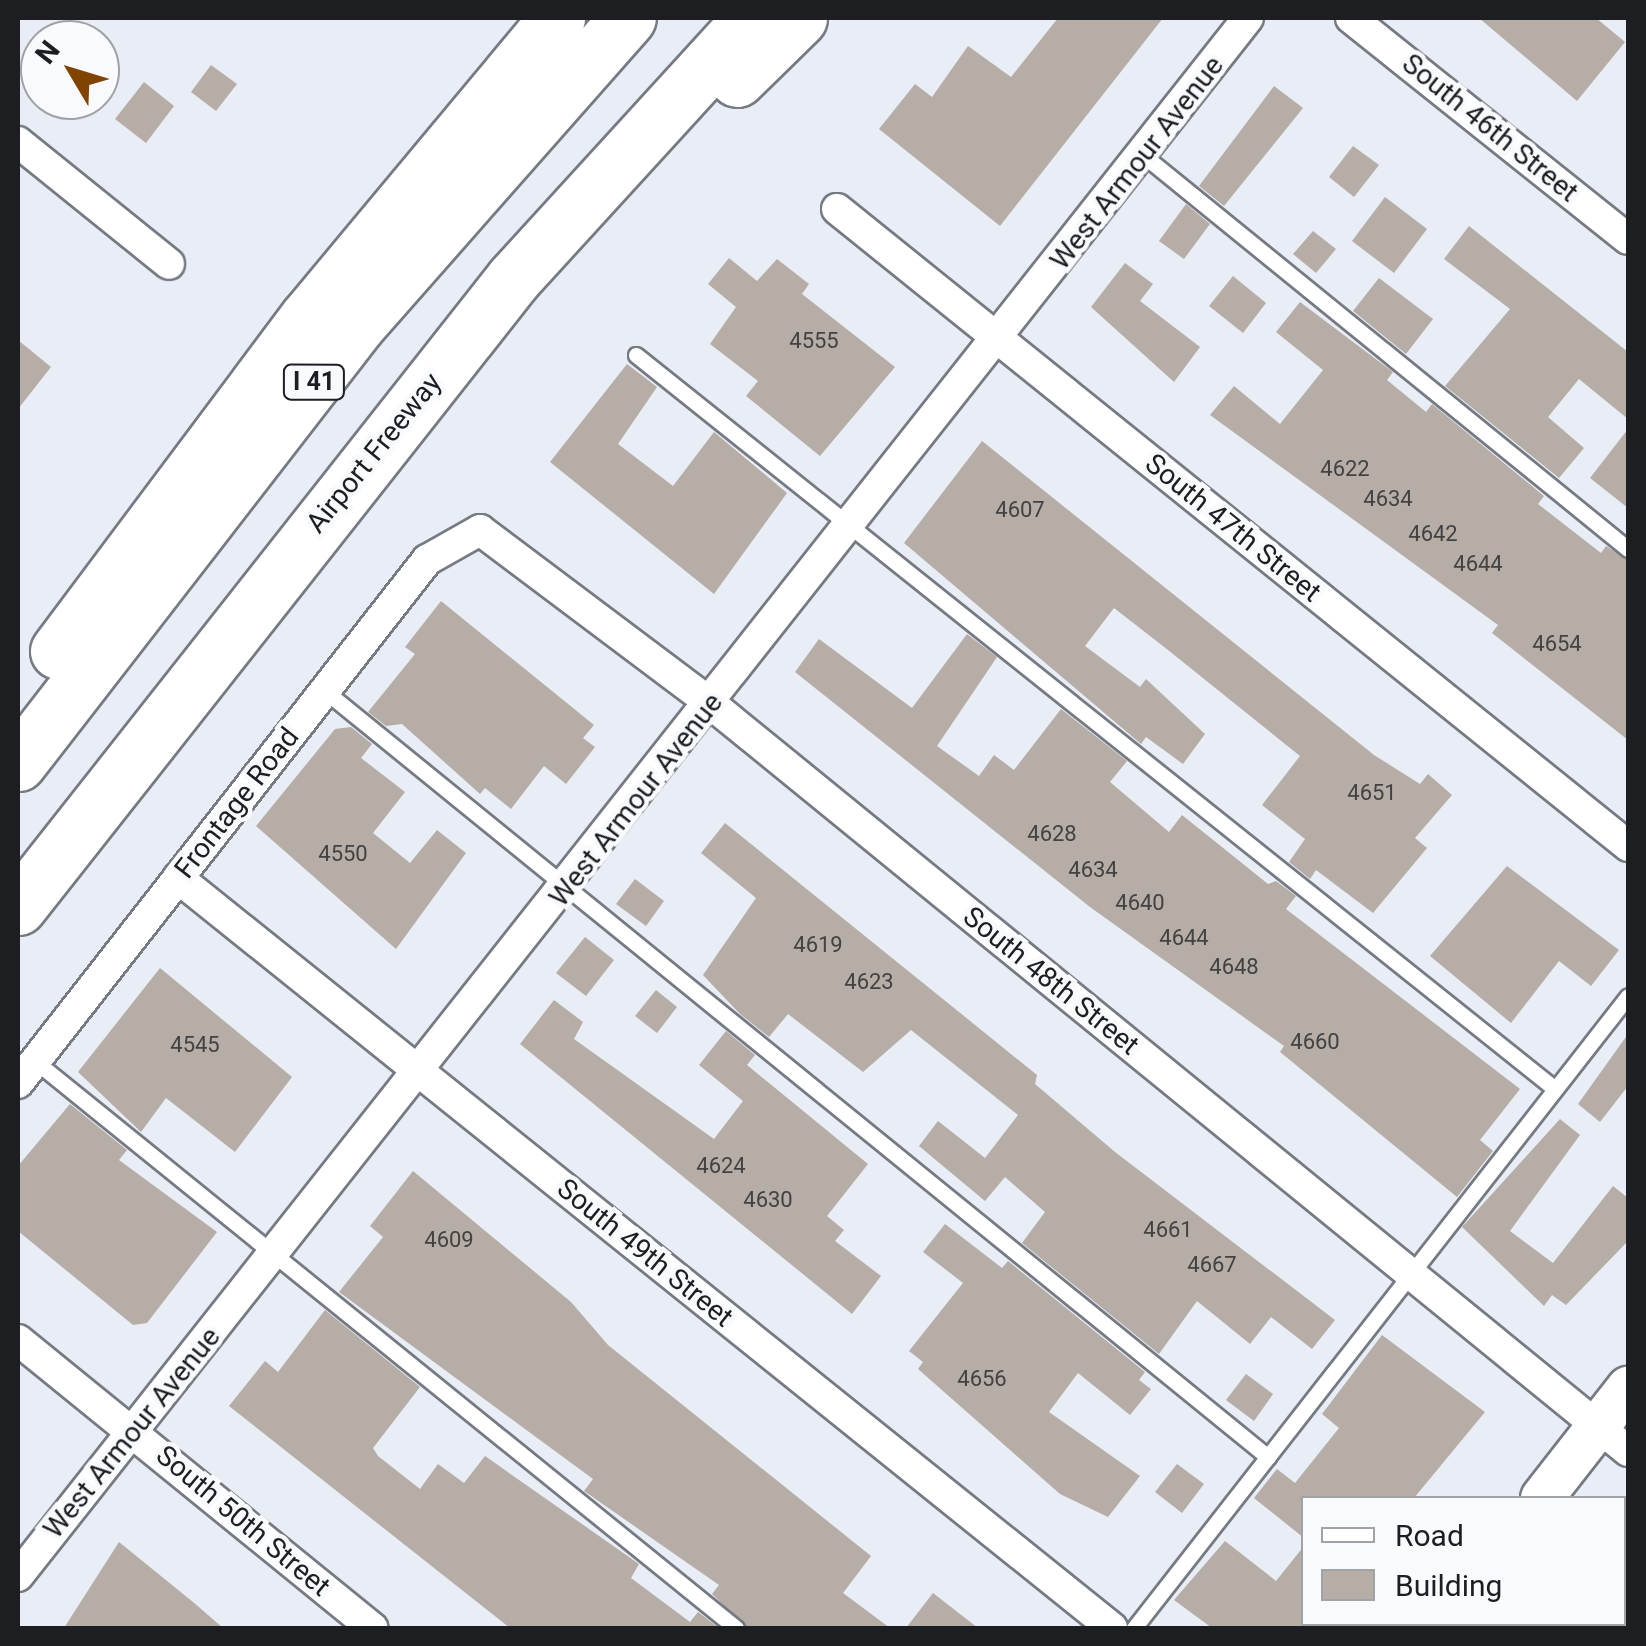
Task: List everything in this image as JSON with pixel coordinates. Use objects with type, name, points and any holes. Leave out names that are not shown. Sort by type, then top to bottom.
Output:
[{"type":"highway","points":[[18,706],[308,318],[558,18]]},
{"type":"highway","name":"I 41","points":[[18,763],[358,324],[628,18]]},
{"type":"highway","name":"Airport Freeway","points":[[18,907],[513,279],[752,18]]},
{"type":"highway","points":[[513,279],[596,231],[799,18]]},
{"type":"main road","points":[[1544,1496],[1614,1439],[1628,1388]]},
{"type":"street","name":"West Armour Avenue","points":[[18,1576],[568,890],[710,704],[1000,341],[1248,18]]},
{"type":"street","name":"South 46th Street","points":[[1351,18],[1628,239]]},
{"type":"street","points":[[18,142],[169,264]]},
{"type":"street","name":"South 47th Street","points":[[837,209],[1628,846]]},
{"type":"street","name":"South 48th Street","points":[[465,533],[493,534],[710,704],[1614,1439]]},
{"type":"street","name":"Frontage Road","points":[[26,1072],[433,554],[465,533]]},
{"type":"street","name":"South 49th Street","points":[[178,878],[1112,1628]]},
{"type":"street","name":"South 50th Street","points":[[18,1340],[373,1628]]},
{"type":"lane","points":[[1143,155],[1628,549]]},
{"type":"lane","points":[[636,355],[854,523],[1555,1090]]},
{"type":"lane","points":[[325,691],[1268,1457]]},
{"type":"lane","points":[[1134,1628],[1628,996]]},
{"type":"lane","points":[[26,1072],[278,1254],[736,1628]]},
{"type":"green space","points":[[1628,1561],[1628,1628],[1576,1628],[1626,1626]]},
{"type":"building","points":[[1058,18],[1163,18],[1000,226],[879,129],[915,84],[932,97],[968,46],[1011,77]]},
{"type":"building","points":[[1479,18],[1596,18],[1625,42],[1577,101]]},
{"type":"building","points":[[211,65],[237,84],[216,111],[191,92]]},
{"type":"building","points":[[144,82],[174,106],[146,143],[116,120],[120,120],[120,113]]},
{"type":"building","points":[[1274,86],[1303,108],[1224,206],[1199,186]]},
{"type":"building","points":[[1353,146],[1379,165],[1354,197],[1329,177]]},
{"type":"building","points":[[1385,197],[1427,229],[1394,273],[1352,241]]},
{"type":"building","points":[[1186,204],[1210,224],[1184,259],[1159,241]]},
{"type":"building","points":[[1469,226],[1628,352],[1628,419],[1579,379],[1548,417],[1584,448],[1559,478],[1445,386],[1510,309],[1444,259]]},
{"type":"building","points":[[1313,231],[1336,249],[1316,273],[1293,254]]},
{"type":"building","points":[[729,258],[757,281],[777,259],[809,284],[802,294],[895,367],[820,456],[746,396],[758,381],[710,344],[736,307],[708,284]]},
{"type":"building","points":[[1125,263],[1153,284],[1140,301],[1200,347],[1174,382],[1091,307]]},
{"type":"building","points":[[1233,276],[1266,303],[1243,333],[1209,306]]},
{"type":"building","points":[[1379,278],[1433,319],[1406,354],[1353,311]]},
{"type":"building","points":[[1300,302],[1393,372],[1387,380],[1426,412],[1432,404],[1544,496],[1538,504],[1601,553],[1606,546],[1628,560],[1628,740],[1492,633],[1498,625],[1210,415],[1234,386],[1280,424],[1323,370],[1276,332]]},
{"type":"building","points":[[18,340],[51,367],[18,409]]},
{"type":"building","points":[[627,364],[657,387],[618,444],[673,486],[714,432],[787,493],[714,594],[550,462]]},
{"type":"building","points":[[1628,429],[1628,508],[1590,478]]},
{"type":"building","points":[[982,441],[1374,755],[1420,784],[1428,774],[1452,795],[1415,838],[1427,848],[1373,913],[1316,870],[1310,879],[1289,862],[1305,839],[1262,805],[1300,756],[1168,650],[1114,608],[1085,646],[1140,687],[1146,679],[1205,734],[1183,764],[1146,737],[1141,744],[904,543]]},
{"type":"building","points":[[441,601],[594,725],[583,738],[595,747],[566,784],[544,766],[511,809],[485,788],[480,794],[402,724],[386,726],[368,712],[415,654],[405,647]]},
{"type":"building","points":[[967,634],[997,657],[937,746],[979,776],[994,755],[1014,770],[1061,709],[1127,761],[1110,782],[1169,832],[1182,815],[1268,884],[1276,881],[1296,896],[1286,909],[1520,1089],[1480,1140],[1493,1151],[1457,1197],[1280,1052],[1284,1046],[1090,907],[795,672],[819,639],[912,708]]},
{"type":"building","points":[[351,727],[372,744],[361,758],[405,792],[373,833],[410,863],[437,830],[466,853],[396,949],[256,826],[335,729]]},
{"type":"building","points":[[725,823],[1037,1075],[1035,1084],[1115,1152],[1335,1320],[1312,1349],[1271,1317],[1250,1344],[1197,1301],[1159,1354],[1022,1243],[1045,1212],[1005,1177],[985,1201],[919,1146],[938,1121],[985,1158],[1018,1115],[911,1030],[863,1072],[788,1014],[769,1037],[740,1014],[703,975],[756,898],[701,853]]},
{"type":"building","points":[[1507,866],[1619,950],[1591,986],[1559,961],[1511,1023],[1430,956]]},
{"type":"building","points":[[635,879],[664,901],[646,926],[616,904]]},
{"type":"building","points":[[585,937],[614,960],[586,996],[556,973]]},
{"type":"building","points":[[160,968],[292,1077],[235,1152],[166,1098],[141,1132],[78,1072]]},
{"type":"building","points":[[656,990],[677,1007],[657,1033],[635,1016]]},
{"type":"building","points":[[554,1000],[583,1022],[574,1039],[714,1139],[743,1101],[699,1065],[726,1031],[755,1055],[747,1065],[868,1164],[827,1216],[844,1230],[835,1241],[881,1276],[852,1314],[520,1044]]},
{"type":"building","points":[[1628,1034],[1628,1086],[1600,1122],[1578,1104]]},
{"type":"building","points":[[70,1104],[127,1150],[119,1160],[217,1232],[147,1323],[133,1325],[18,1231],[18,1166]]},
{"type":"building","points":[[1560,1119],[1580,1135],[1510,1231],[1553,1263],[1613,1186],[1628,1198],[1628,1241],[1566,1305],[1552,1295],[1544,1306],[1462,1227]]},
{"type":"building","points":[[413,1171],[571,1302],[608,1345],[871,1556],[843,1593],[890,1628],[747,1628],[712,1594],[719,1585],[584,1491],[593,1479],[339,1292],[383,1237],[370,1226]]},
{"type":"building","points":[[945,1224],[1002,1268],[1008,1261],[1145,1372],[1139,1380],[1151,1389],[1130,1415],[1078,1373],[1049,1412],[1140,1476],[1108,1517],[1060,1494],[918,1369],[923,1362],[909,1351],[963,1283],[923,1252]]},
{"type":"building","points":[[325,1310],[420,1387],[373,1448],[378,1456],[420,1489],[438,1464],[464,1483],[485,1456],[639,1564],[631,1578],[690,1622],[698,1612],[719,1628],[510,1628],[229,1406],[265,1361],[278,1372]]},
{"type":"building","points":[[1382,1335],[1485,1412],[1416,1496],[1301,1496],[1301,1536],[1254,1498],[1277,1469],[1295,1483],[1339,1428],[1322,1414]]},
{"type":"building","points":[[1246,1374],[1273,1394],[1254,1421],[1226,1400]]},
{"type":"building","points":[[1177,1464],[1204,1484],[1182,1513],[1155,1492]]},
{"type":"building","points":[[1225,1541],[1276,1581],[1301,1550],[1304,1628],[1212,1628],[1174,1600]]},
{"type":"building","points":[[119,1542],[193,1602],[223,1628],[64,1628]]},
{"type":"building","points":[[933,1593],[978,1628],[906,1628]]}]
